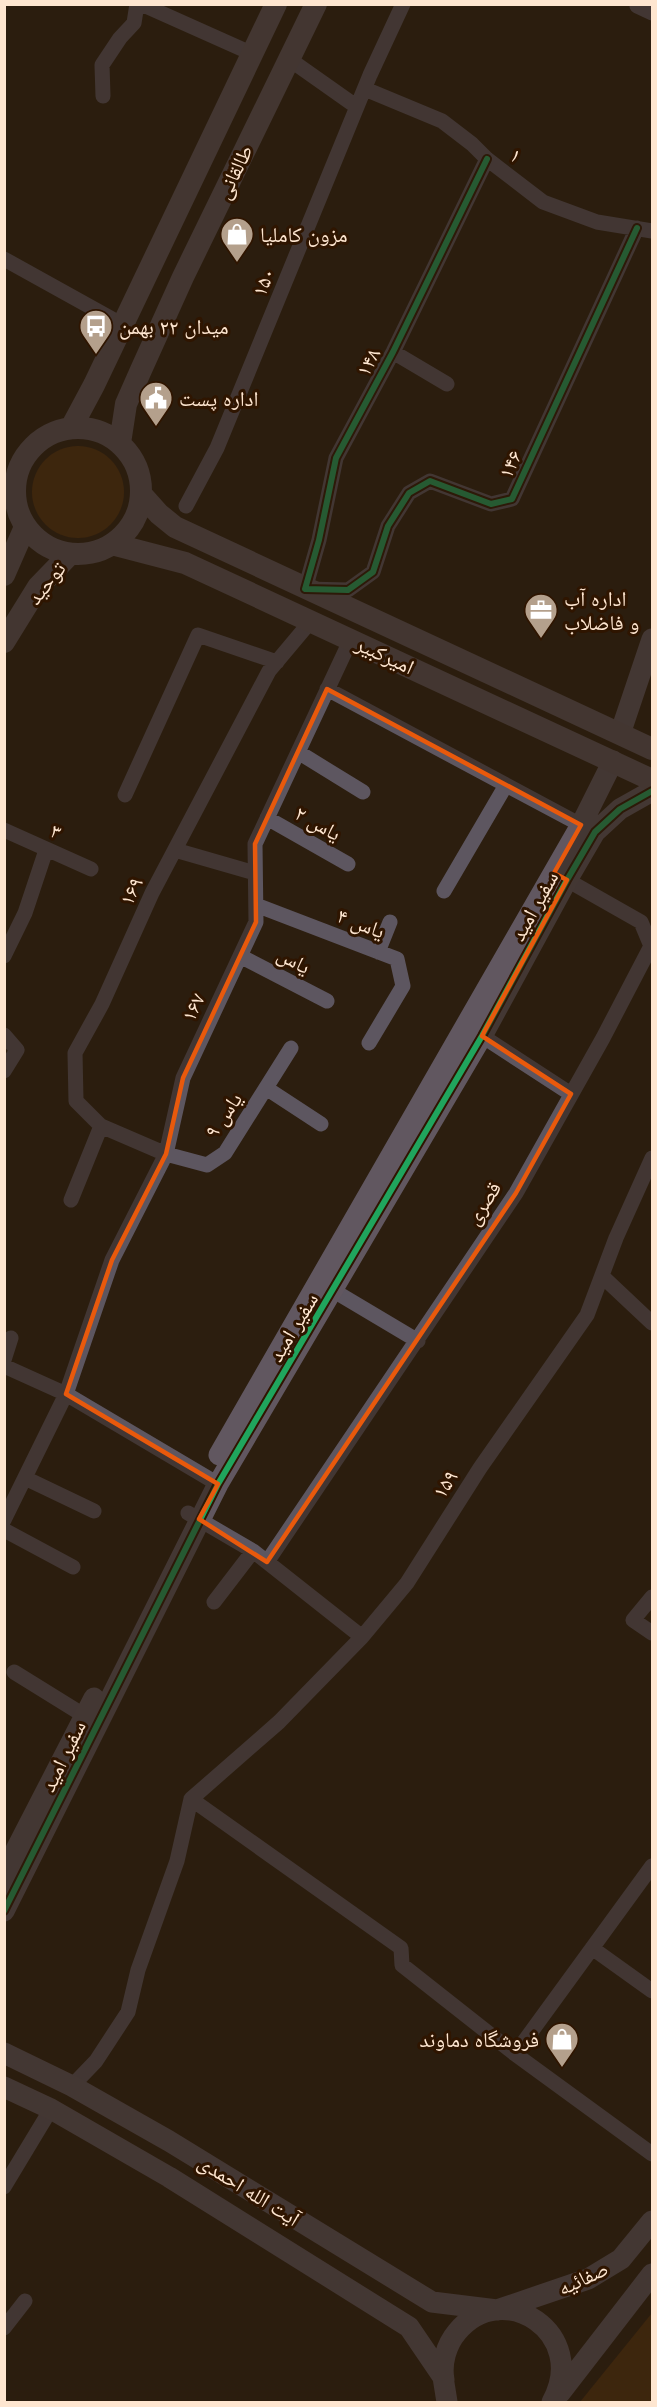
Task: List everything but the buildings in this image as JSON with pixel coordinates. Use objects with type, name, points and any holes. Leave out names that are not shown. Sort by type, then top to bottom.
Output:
[{"type":"main road","name":"طالقانی","points":[[71,428],[94,385],[276,4]]},
{"type":"main road","name":"طالقانی","points":[[120,443],[126,404],[183,277],[316,4]]},
{"type":"main road","points":[[94,385],[101,401],[113,406],[126,404]]},
{"type":"main road","points":[[71,428],[88,428],[105,433],[120,443],[132,458],[140,475],[142,495],[137,514],[127,531],[112,544],[92,553],[70,554],[52,550],[37,540],[25,527],[16,508],[11,464],[39,440],[54,432],[71,428]]},
{"type":"main road","name":"امیرکبیر","points":[[142,495],[159,514],[175,527],[652,749]]},
{"type":"main road","name":"توحید","points":[[6,572],[25,527]]},
{"type":"main road","points":[[163,556],[175,527]]},
{"type":"main road","name":"امیرکبیر","points":[[112,544],[185,563],[652,780]]},
{"type":"main road","name":"توحید","points":[[4,642],[38,587],[70,554]]},
{"type":"main road","points":[[6,572],[23,570],[33,575],[38,587]]},
{"type":"street","points":[[103,96],[102,65],[120,38],[134,23],[139,4],[253,54]]},
{"type":"street","name":"۱۵۰","points":[[186,506],[217,448],[364,89],[403,4]]},
{"type":"street","points":[[637,6],[652,13]]},
{"type":"street","points":[[289,59],[357,107]]},
{"type":"street","name":"۱","points":[[364,89],[442,121],[543,202],[597,222],[645,229]]},
{"type":"street","name":"۱۴۸","points":[[306,589],[336,458],[393,352],[487,159]]},
{"type":"street","name":"۱۴۶","points":[[306,589],[348,590],[373,572],[388,526],[409,492],[430,481],[491,504],[512,500],[645,229]]},
{"type":"street","points":[[4,259],[123,325]]},
{"type":"street","points":[[393,352],[447,384]]},
{"type":"street","name":"۱۶۹","points":[[166,1155],[101,1126],[76,1101],[75,1053],[102,1004],[175,850],[269,671],[311,621]]},
{"type":"street","points":[[125,795],[198,635],[277,662]]},
{"type":"street","name":"۱۶۷","points":[[4,1520],[66,1394],[112,1260],[166,1155],[183,1078],[256,922],[255,844],[351,639]]},
{"type":"street","points":[[620,734],[652,639]]},
{"type":"street","points":[[327,689],[581,825]]},
{"type":"street","points":[[298,752],[363,792]]},
{"type":"street","name":"سفیر امید","points":[[212,1480],[334,1292],[482,1036],[613,761]]},
{"type":"street","points":[[444,891],[506,785]]},
{"type":"street","name":"سفیر امید","points":[[4,1911],[212,1480],[560,876],[595,832],[620,809],[652,791]]},
{"type":"street","name":"یاس ۲","points":[[267,818],[348,864]]},
{"type":"street","name":"۳","points":[[4,830],[91,869]]},
{"type":"street","points":[[4,956],[25,913],[46,850]]},
{"type":"street","points":[[175,850],[255,873]]},
{"type":"street","name":"قصری","points":[[267,1562],[516,1193],[651,946],[641,922],[560,876]]},
{"type":"street","name":"یاس ۴","points":[[256,905],[397,959],[403,986],[369,1043]]},
{"type":"street","points":[[378,952],[390,922]]},
{"type":"street","name":"یاس","points":[[240,956],[327,1001]]},
{"type":"street","points":[[4,1035],[17,1050],[4,1071]]},
{"type":"street","points":[[482,1036],[571,1094]]},
{"type":"street","name":"یاس ۹","points":[[166,1155],[207,1165],[225,1153],[291,1048]]},
{"type":"street","points":[[266,1088],[321,1124]]},
{"type":"street","points":[[71,1200],[101,1126]]},
{"type":"street","name":"۱۵۹","points":[[192,1799],[279,1722],[362,1637],[407,1583],[480,1468],[587,1315],[616,1238],[652,1158]]},
{"type":"street","points":[[602,1276],[652,1323]]},
{"type":"street","points":[[334,1292],[418,1341]]},
{"type":"street","points":[[4,1360],[11,1338]]},
{"type":"street","points":[[4,1366],[66,1394],[212,1480]]},
{"type":"street","points":[[25,1478],[94,1511]]},
{"type":"street","points":[[194,1516],[253,1551],[362,1637]]},
{"type":"street","name":"سفیر امید","points":[[4,1873],[85,1716],[194,1516]]},
{"type":"street","points":[[4,1530],[74,1567]]},
{"type":"street","points":[[214,1602],[253,1551]]},
{"type":"street","points":[[652,1597],[633,1620],[652,1633]]},
{"type":"street","points":[[14,1672],[85,1716]]},
{"type":"street","points":[[72,2086],[96,2061],[128,2012],[138,1970],[177,1861],[192,1799],[400,1948],[402,1965],[516,2054],[652,2154]]},
{"type":"street","points":[[516,2054],[652,1866]]},
{"type":"street","points":[[592,1948],[652,1991]]},
{"type":"street","name":"آیت الله احمدی","points":[[4,2053],[72,2086],[169,2141],[432,2302],[517,2311],[535,2319],[550,2332],[560,2350],[562,2369],[559,2389],[552,2403]]},
{"type":"street","name":"آیت الله احمدی","points":[[4,2087],[51,2109],[170,2176],[409,2327],[443,2377]]},
{"type":"street","points":[[4,2187],[51,2109]]},
{"type":"street","name":"صفائیه","points":[[443,2377],[444,2358],[451,2340],[463,2325],[479,2315],[588,2279],[621,2259],[652,2221]]},
{"type":"street","name":"صفائیه","points":[[552,2403],[652,2274]]},
{"type":"street","points":[[4,2328],[25,2301]]},
{"type":"street","points":[[409,2327],[428,2336],[439,2336],[449,2325],[446,2314],[432,2302]]},
{"type":"street","points":[[443,2377],[447,2403]]},
{"type":"street","points":[[443,2377],[449,2396],[454,2403]]},
{"type":"highlighted area","points":[[327,689],[581,825],[554,873],[567,880],[482,1036],[571,1094],[516,1193],[267,1562],[199,1519],[218,1484],[66,1394],[112,1260],[166,1154],[183,1078],[256,922],[255,844]]},
{"type":"shaded area","points":[[69,446],[87,446],[104,453],[117,466],[124,483],[124,501],[117,518],[104,531],[87,538],[69,538],[52,531],[39,518],[32,501],[32,483],[39,466],[52,453]]},
{"type":"shaded area","points":[[652,2313],[652,2402],[580,2402]]},
{"type":"cycle path","points":[[487,159],[393,352],[336,458],[319,540],[305,589],[348,590],[373,572],[388,526],[409,493],[430,481],[491,504],[512,499],[637,228]]},
{"type":"cycle path","points":[[4,1911],[218,1484],[482,1036],[567,880],[595,832],[620,809],[652,791]]},
{"type":"place","name":"مزون کاملیا","points":[[237,263]]},
{"type":"place","name":"میدان ۲۲ بهمن","points":[[96,355]]},
{"type":"place","name":"اداره پست","points":[[156,427]]},
{"type":"place","name":"اداره آب و فاضلاب","points":[[541,639]]},
{"type":"place","name":"فروشگاه دماوند","points":[[562,2068]]}]
